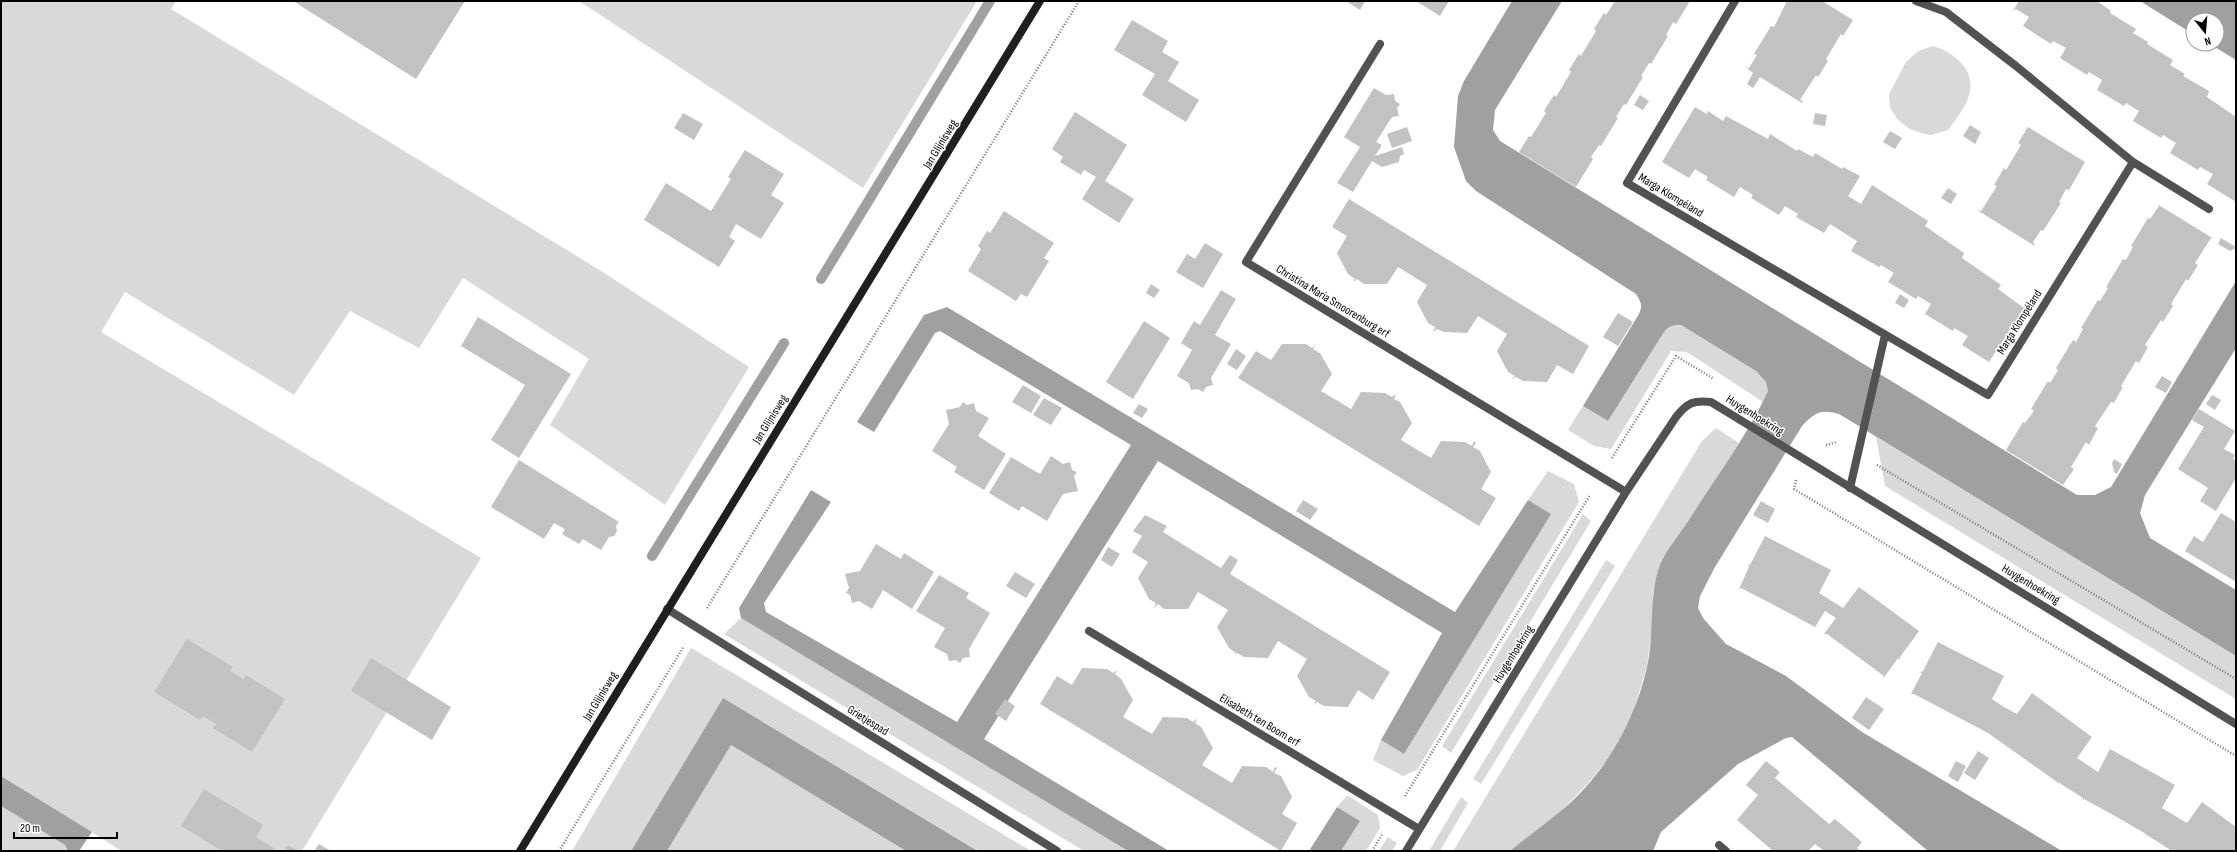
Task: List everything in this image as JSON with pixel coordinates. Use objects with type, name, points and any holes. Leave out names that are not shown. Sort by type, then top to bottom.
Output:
[{"type":"street","name":"Jan Glijnisweg","points":[[520,851],[1040,1]]},
{"type":"street","name":"Marga Klompéland","points":[[1734,1],[1627,183],[1988,395],[2133,162]]},
{"type":"street","points":[[1916,1],[1946,12],[2016,66],[2133,162],[2209,209]]},
{"type":"street","name":"Christina Maria Smoorenburg erf","points":[[1380,44],[1246,262],[1626,492]]},
{"type":"street","points":[[1850,488],[1885,335]]},
{"type":"street","name":"Huygenhoekring","points":[[1406,851],[1626,492],[1685,406],[1698,401],[1711,402],[2236,724]]},
{"type":"street","name":"Grietjespad","points":[[667,609],[1057,851]]},
{"type":"street","name":"Elisabeth ten Boom erf","points":[[1089,631],[1419,829]]},
{"type":"path","points":[[559,851],[1078,1]]},
{"type":"path","points":[[1885,470],[2236,679]]},
{"type":"path","points":[[1798,473],[1794,489],[2236,756]]},
{"type":"shaded area","points":[[1,1],[176,1],[171,9],[598,269],[749,367],[665,505],[550,425],[589,359],[463,278],[419,348],[350,311],[294,395],[125,292],[101,332],[481,558],[302,851],[122,851],[1,776]]},
{"type":"shaded area","points":[[579,1],[977,1],[863,188]]},
{"type":"shaded area","points":[[1512,1],[1562,1],[1495,110],[1493,130],[1500,141],[2077,495],[2095,495],[2111,487],[2236,281],[2236,348],[2145,495],[2140,513],[2150,538],[2236,590],[2236,656],[1839,414],[1827,412],[1815,415],[1802,426],[1715,567],[1700,596],[1698,608],[1703,618],[1726,644],[1786,676],[1862,732],[2062,851],[1928,851],[1792,737],[1786,738],[1738,764],[1661,832],[1653,851],[1510,851],[1578,796],[1605,763],[1616,745],[1635,707],[1647,667],[1651,642],[1654,590],[1660,565],[1669,548],[1689,520],[1751,424],[1768,391],[1766,382],[1756,371],[1681,325],[1676,325],[1669,327],[1664,332],[1608,421],[1583,406],[1639,314],[1641,304],[1639,299],[1636,294],[1476,191],[1466,181],[1454,147],[1458,96],[1464,81]]},
{"type":"shaded area","points":[[2140,1],[2236,1],[2236,60],[2223,52],[2225,52],[2225,12],[2185,12],[2185,29]]},
{"type":"shaded area","points":[[1933,46],[1950,53],[1963,65],[1970,80],[1970,89],[1964,107],[1948,130],[1931,135],[1908,128],[1897,119],[1890,107],[1889,94],[1906,62],[1918,51]]},
{"type":"shaded area","points":[[947,307],[1455,612],[1528,500],[1551,514],[1404,754],[1381,740],[1442,633],[1158,461],[984,739],[1169,851],[1128,851],[741,618],[739,608],[811,490],[831,502],[764,603],[766,612],[957,722],[1131,445],[940,331],[935,333],[874,432],[857,422],[924,315]]},
{"type":"shaded area","points":[[1681,325],[1756,371],[1766,382],[1768,391],[1763,402],[1687,352],[1671,351],[1611,449],[1594,446],[1568,430],[1583,406],[1608,421],[1666,329],[1670,326]]},
{"type":"shaded area","points":[[1716,428],[1739,443],[1661,565],[1653,593],[1653,621],[1647,666],[1632,716],[1611,755],[1590,781],[1562,810],[1510,851],[1453,851],[1702,441]]},
{"type":"shaded area","points":[[1876,437],[2236,656],[2236,699],[1885,486]]},
{"type":"shaded area","points":[[1548,471],[1574,484],[1579,502],[1417,770],[1403,776],[1373,760],[1381,740],[1404,754],[1550,514],[1528,500]]},
{"type":"shaded area","points":[[1583,514],[1591,521],[1451,753],[1442,746]]},
{"type":"shaded area","points":[[1606,560],[1615,566],[1481,784],[1473,779]]},
{"type":"shaded area","points":[[741,618],[1128,851],[1084,851],[724,634]]},
{"type":"shaded area","points":[[691,648],[1031,851],[979,851],[723,698],[631,851],[572,851]]},
{"type":"shaded area","points":[[723,698],[978,851],[906,851],[731,745],[667,851],[631,851]]},
{"type":"shaded area","points":[[731,745],[906,851],[667,851]]},
{"type":"shaded area","points":[[1,776],[92,832],[79,851],[68,851],[65,845],[1,806]]},
{"type":"shaded area","points":[[1347,795],[1378,815],[1380,828],[1366,851],[1341,851],[1360,821],[1337,807]]},
{"type":"shaded area","points":[[1461,797],[1468,803],[1440,851],[1429,851]]},
{"type":"shaded area","points":[[1,806],[65,845],[68,851],[1,851]]},
{"type":"shaded area","points":[[1337,807],[1360,821],[1341,851],[1309,851]]},
{"type":"shaded area","points":[[1388,837],[1397,843],[1392,851],[1379,851]]},
{"type":"building","points":[[293,1],[465,1],[416,79]]},
{"type":"building","points":[[1346,1],[1365,1],[1360,10]]},
{"type":"building","points":[[1416,1],[1449,1],[1440,16]]},
{"type":"building","points":[[1615,1],[1690,1],[1676,24],[1673,22],[1666,35],[1668,36],[1651,64],[1649,63],[1641,76],[1643,77],[1626,105],[1624,104],[1616,117],[1618,118],[1601,146],[1599,145],[1591,157],[1593,159],[1576,187],[1519,152],[1529,136],[1531,137],[1546,113],[1544,111],[1554,95],[1556,97],[1571,72],[1569,70],[1579,54],[1581,56],[1596,31],[1594,29],[1604,13],[1606,15]]},
{"type":"building","points":[[1787,1],[1822,1],[1853,20],[1843,36],[1841,34],[1826,59],[1828,61],[1818,77],[1816,75],[1800,100],[1803,101],[1802,103],[1760,77],[1753,88],[1747,84],[1753,73],[1746,67],[1749,68],[1757,55],[1754,54],[1771,26],[1774,27]]},
{"type":"building","points":[[2019,1],[2097,1],[2111,11],[2110,13],[2136,29],[2133,33],[2148,42],[2147,44],[2173,60],[2170,65],[2185,74],[2183,76],[2209,91],[2207,97],[2236,117],[2236,202],[2207,184],[2213,174],[2200,167],[2198,170],[2170,153],[2176,143],[2163,135],[2161,138],[2133,121],[2139,111],[2126,103],[2124,106],[2097,90],[2102,80],[2089,72],[2087,75],[2060,58],[2066,48],[2053,41],[2051,44],[2023,26],[2029,17],[2016,9],[2013,11]]},
{"type":"building","points":[[1132,20],[1168,41],[1162,52],[1179,62],[1168,81],[1199,100],[1186,122],[1142,95],[1155,74],[1114,50]]},
{"type":"building","points":[[1374,88],[1386,95],[1394,94],[1395,101],[1400,104],[1397,108],[1399,116],[1392,117],[1376,142],[1382,145],[1375,156],[1402,147],[1404,154],[1400,156],[1399,162],[1382,167],[1372,161],[1353,192],[1337,183],[1360,147],[1344,137]]},
{"type":"building","points":[[1640,95],[1649,101],[1643,110],[1634,105]]},
{"type":"building","points":[[1695,107],[1707,114],[1708,111],[1723,121],[1726,116],[1768,139],[1770,134],[1797,151],[1798,149],[1813,157],[1815,153],[1842,169],[1843,167],[1860,176],[1848,196],[1861,204],[1872,185],[1928,221],[1925,226],[1964,253],[1962,258],[2001,285],[1998,289],[2024,308],[1989,362],[1962,345],[1968,336],[1954,328],[1953,331],[1925,314],[1931,304],[1918,296],[1916,299],[1888,282],[1894,273],[1881,265],[1879,267],[1851,251],[1857,241],[1830,224],[1824,233],[1796,217],[1798,214],[1785,206],[1779,215],[1751,198],[1753,195],[1740,187],[1734,197],[1706,180],[1708,177],[1695,169],[1689,178],[1662,162]]},
{"type":"building","points":[[1075,112],[1127,145],[1105,181],[1134,199],[1119,223],[1082,199],[1096,177],[1084,170],[1081,175],[1060,162],[1063,157],[1052,149]]},
{"type":"building","points":[[683,113],[703,124],[694,140],[674,128]]},
{"type":"building","points":[[1815,113],[1827,115],[1825,126],[1813,124]]},
{"type":"building","points":[[1970,125],[1981,132],[1975,144],[1963,136]]},
{"type":"building","points":[[1407,127],[1412,141],[1392,148],[1387,134]]},
{"type":"building","points":[[2028,127],[2085,162],[2069,190],[2066,189],[2059,202],[2061,203],[2043,231],[2041,230],[2033,242],[2035,246],[1977,210],[1981,211],[1997,186],[1994,185],[2004,168],[2006,170],[2021,145],[2018,143]]},
{"type":"building","points":[[1890,131],[1902,138],[1895,149],[1883,142]]},
{"type":"building","points":[[745,150],[784,174],[771,195],[784,203],[761,239],[736,224],[729,237],[735,241],[719,267],[644,220],[666,183],[711,211],[731,179],[728,177]]},
{"type":"building","points":[[1948,188],[1957,194],[1951,204],[1941,198]]},
{"type":"building","points":[[1349,199],[1589,346],[1573,374],[1557,365],[1547,382],[1523,381],[1516,377],[1512,380],[1515,376],[1508,372],[1497,351],[1507,334],[1478,316],[1467,333],[1444,332],[1437,329],[1433,332],[1435,327],[1428,323],[1417,302],[1427,285],[1398,267],[1387,284],[1364,284],[1357,279],[1353,283],[1355,279],[1348,274],[1337,253],[1347,236],[1332,227]]},
{"type":"building","points":[[2157,204],[2214,239],[2211,238],[2195,263],[2198,265],[2188,281],[2186,279],[2171,304],[2173,306],[2163,322],[2161,320],[2145,345],[2148,347],[2139,363],[2136,361],[2121,386],[2123,387],[2114,403],[2111,402],[2095,426],[2098,428],[2089,445],[2086,442],[2071,467],[2074,469],[2063,485],[2006,450],[2023,422],[2025,423],[2034,411],[2031,409],[2048,381],[2050,383],[2058,370],[2056,368],[2073,340],[2076,342],[2083,329],[2081,328],[2098,300],[2100,301],[2108,288],[2106,287],[2123,259],[2126,260],[2133,247],[2131,246],[2148,218],[2150,219],[2159,206]]},
{"type":"building","points":[[1004,211],[1054,243],[1044,258],[1049,261],[1027,297],[1021,294],[1016,301],[968,271],[981,249],[978,246],[987,231],[990,233]]},
{"type":"building","points":[[2221,238],[2236,248],[2230,251],[2218,244]]},
{"type":"building","points":[[1205,243],[1223,254],[1203,288],[1176,272],[1187,254],[1195,259]]},
{"type":"building","points":[[1151,284],[1160,290],[1154,298],[1146,293]]},
{"type":"building","points":[[1221,290],[1236,299],[1215,335],[1231,344],[1211,378],[1213,385],[1206,387],[1203,392],[1198,389],[1191,390],[1189,383],[1177,376],[1192,350],[1181,343],[1194,321],[1200,325]]},
{"type":"building","points":[[1900,294],[1909,300],[1904,308],[1895,303]]},
{"type":"building","points":[[1618,313],[1633,322],[1618,346],[1603,337]]},
{"type":"building","points":[[478,317],[571,374],[519,458],[491,440],[525,385],[461,346]]},
{"type":"building","points":[[1144,321],[1170,338],[1133,399],[1106,382]]},
{"type":"building","points":[[1282,344],[1306,344],[1312,348],[1316,344],[1313,349],[1320,353],[1332,374],[1321,391],[1351,409],[1361,392],[1385,393],[1392,397],[1396,394],[1394,399],[1400,402],[1412,423],[1401,440],[1431,458],[1441,441],[1465,442],[1472,446],[1474,441],[1476,443],[1473,447],[1480,451],[1491,472],[1481,489],[1496,498],[1479,526],[1238,378],[1256,351],[1271,360]]},
{"type":"building","points":[[1236,349],[1246,356],[1237,370],[1227,364]]},
{"type":"building","points":[[2162,376],[2172,382],[2166,393],[2155,387]]},
{"type":"building","points":[[1023,385],[1041,396],[1031,413],[1012,402]]},
{"type":"building","points":[[2212,395],[2221,400],[2215,410],[2206,404]]},
{"type":"building","points":[[1044,398],[1062,408],[1051,425],[1033,415]]},
{"type":"building","points":[[963,402],[967,405],[974,403],[976,411],[989,418],[978,436],[1006,454],[984,490],[954,472],[957,467],[932,451],[949,424],[946,410],[960,407]]},
{"type":"building","points":[[1139,404],[1148,409],[1142,418],[1133,413]]},
{"type":"building","points":[[2199,409],[2235,431],[2224,449],[2235,455],[2233,459],[2236,461],[2236,478],[2216,511],[2200,501],[2208,488],[2178,469],[2204,427],[2192,420]]},
{"type":"building","points":[[1051,456],[1063,464],[1070,462],[1072,470],[1077,472],[1074,476],[1078,491],[1063,494],[1047,521],[1022,506],[1019,511],[989,493],[1011,457],[1040,474]]},
{"type":"building","points":[[2114,459],[2122,464],[2117,474],[2114,472],[2112,463]]},
{"type":"building","points":[[519,460],[619,522],[616,526],[617,531],[614,536],[609,537],[601,550],[583,539],[579,544],[562,534],[565,529],[554,523],[544,539],[491,507]]},
{"type":"building","points":[[1303,500],[1318,509],[1310,520],[1296,511]]},
{"type":"building","points":[[1761,501],[1775,509],[1768,523],[1753,515]]},
{"type":"building","points":[[2221,513],[2236,522],[2236,582],[2185,551],[2194,536],[2203,542]]},
{"type":"building","points":[[1145,515],[1167,526],[1163,532],[1221,568],[1230,555],[1238,560],[1230,574],[1390,672],[1373,700],[1358,690],[1348,707],[1324,706],[1317,702],[1313,706],[1316,701],[1309,697],[1297,676],[1307,659],[1278,641],[1268,658],[1244,657],[1237,653],[1234,657],[1236,653],[1229,648],[1217,627],[1228,610],[1198,592],[1188,609],[1164,609],[1158,604],[1154,608],[1156,603],[1149,599],[1138,578],[1148,562],[1132,552],[1142,536],[1133,531]]},
{"type":"building","points":[[1765,536],[1831,570],[1819,593],[1843,608],[1859,587],[1919,631],[1900,657],[1900,660],[1898,658],[1883,679],[1884,676],[1827,634],[1824,634],[1836,618],[1825,611],[1815,627],[1741,588],[1739,589],[1749,567],[1748,564],[1750,565]]},
{"type":"building","points":[[876,544],[901,559],[904,553],[934,572],[912,609],[883,590],[872,609],[859,601],[852,603],[850,595],[846,593],[849,588],[845,574],[860,571]]},
{"type":"building","points":[[1108,547],[1120,554],[1112,567],[1101,560]]},
{"type":"building","points":[[1015,572],[1035,584],[1026,598],[1006,586]]},
{"type":"building","points":[[939,575],[969,593],[966,598],[990,613],[969,649],[970,657],[963,658],[960,663],[956,660],[949,661],[947,654],[934,647],[945,628],[916,611]]},
{"type":"building","points":[[187,639],[233,667],[230,671],[243,679],[246,675],[285,699],[252,752],[213,728],[216,724],[203,716],[200,720],[154,692]]},
{"type":"building","points":[[1938,642],[2004,676],[1992,699],[2004,707],[2017,714],[2032,693],[2092,737],[2077,758],[2098,772],[2110,749],[2175,785],[2162,808],[2187,823],[2202,802],[2236,827],[2236,851],[2169,851],[2169,849],[2147,835],[2146,836],[2146,834],[2084,799],[2083,801],[2083,798],[2058,782],[2057,784],[2057,782],[1988,733],[1914,694],[1911,694],[1922,673],[1920,672],[1923,671]]},
{"type":"building","points":[[371,658],[451,707],[432,740],[351,691]]},
{"type":"building","points":[[1082,668],[1107,669],[1113,673],[1117,670],[1115,674],[1121,679],[1133,700],[1123,717],[1152,734],[1163,717],[1187,718],[1193,722],[1197,718],[1195,723],[1201,727],[1213,748],[1202,765],[1232,783],[1242,766],[1266,767],[1273,772],[1275,767],[1277,768],[1274,773],[1281,776],[1292,797],[1282,814],[1297,823],[1281,851],[1040,704],[1057,676],[1072,685]]},
{"type":"building","points":[[1866,697],[1884,709],[1869,730],[1852,718]]},
{"type":"building","points":[[1005,699],[1015,706],[1006,721],[995,714]]},
{"type":"building","points":[[1978,751],[1989,758],[1975,780],[1964,773]]},
{"type":"building","points":[[1766,761],[1780,772],[1775,778],[1829,824],[1835,819],[1862,842],[1857,848],[1861,851],[1824,851],[1815,844],[1808,851],[1773,851],[1737,820],[1758,795],[1746,785]]},
{"type":"building","points":[[1956,761],[1966,766],[1958,782],[1948,776]]},
{"type":"building","points":[[204,789],[263,825],[256,837],[275,849],[274,851],[222,851],[181,826]]},
{"type":"building","points":[[319,844],[331,851],[314,851]]},
{"type":"building","points":[[288,845],[298,851],[284,851]]},
{"type":"waterway","points":[[821,279],[990,1]]},
{"type":"waterway","points":[[652,556],[784,343]]}]
